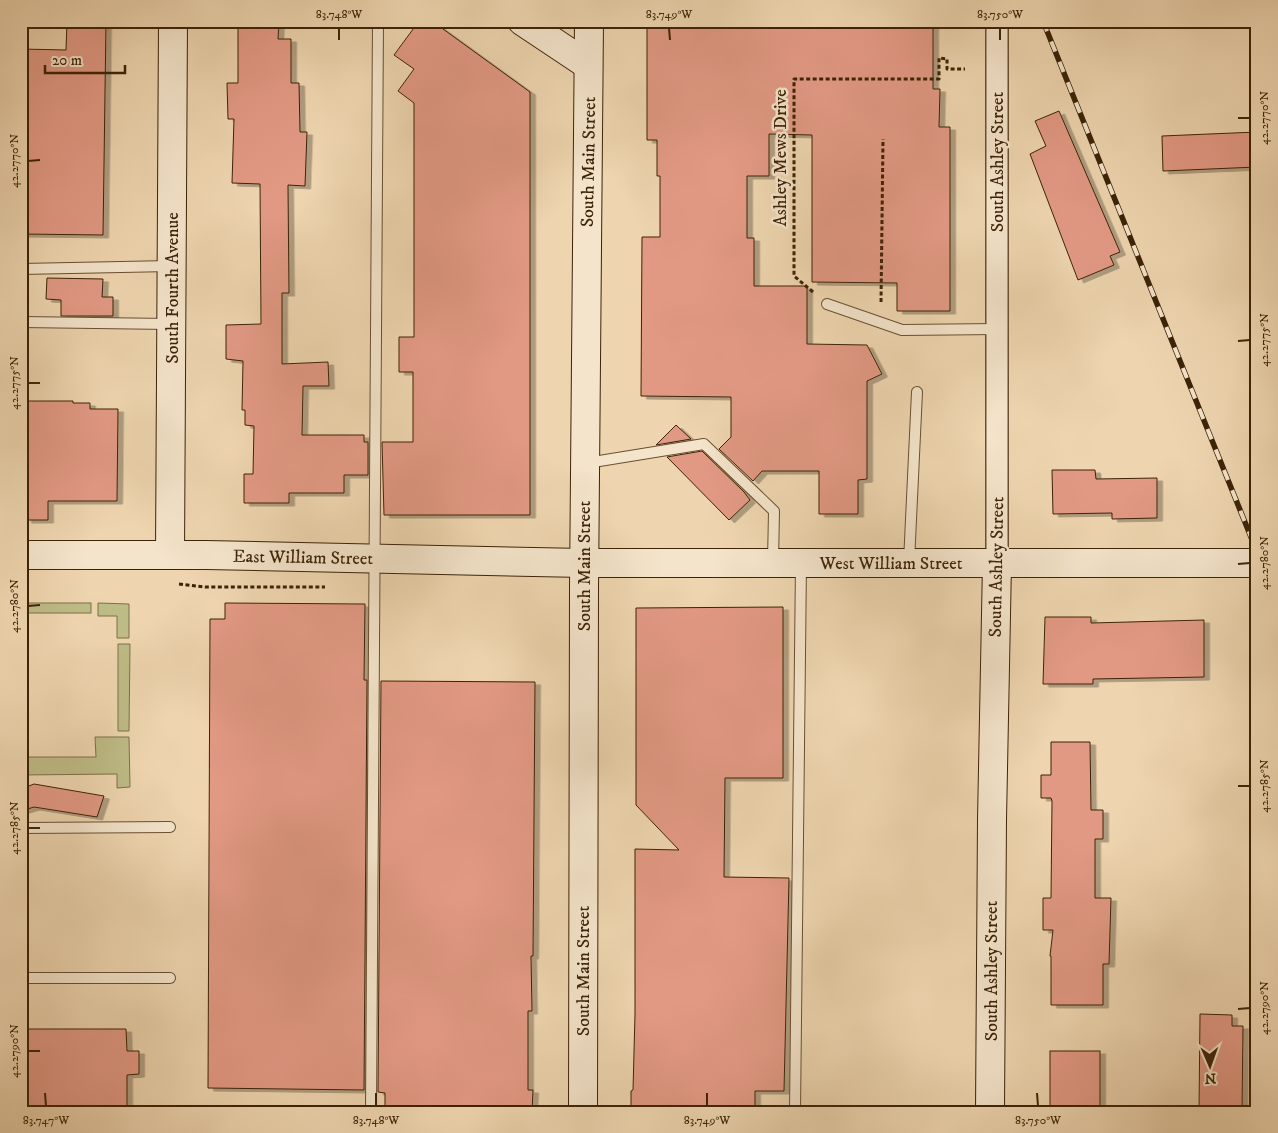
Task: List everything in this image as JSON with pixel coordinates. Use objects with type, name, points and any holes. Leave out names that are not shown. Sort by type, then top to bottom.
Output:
[{"type":"street","name":"South Fourth Avenue","points":[[170,555],[173,21]]},
{"type":"street","points":[[522,21],[588,65]]},
{"type":"street","name":"South Main Street","points":[[583,1112],[584,563],[589,21]]},
{"type":"street","name":"South Ashley Street","points":[[990,1112],[992,820],[997,563],[997,21]]},
{"type":"street","name":"East William Street","points":[[21,555],[170,555],[584,563]]},
{"type":"street","name":"West William Street","points":[[584,563],[1257,563]]},
{"type":"lane","points":[[371,1112],[378,21]]},
{"type":"lane","points":[[21,269],[172,266]]},
{"type":"lane","points":[[826,304],[902,330],[997,329]]},
{"type":"lane","points":[[21,322],[172,324]]},
{"type":"lane","points":[[909,562],[916,392]]},
{"type":"lane","points":[[585,464],[704,444],[774,511],[773,563]]},
{"type":"lane","points":[[795,1112],[801,563]]},
{"type":"lane","points":[[21,828],[170,826]]},
{"type":"lane","points":[[21,978],[170,978]]},
{"type":"path","name":"Ashley Mews Drive","points":[[826,304],[794,276],[794,79],[939,79],[939,58],[947,59],[947,69],[965,69]]},
{"type":"path","points":[[881,323],[883,139]]},
{"type":"path","points":[[198,586],[333,587]]},
{"type":"shaded area","points":[[21,603],[91,603],[91,613],[21,613]]},
{"type":"shaded area","points":[[98,603],[129,604],[129,638],[117,638],[117,616],[98,616]]},
{"type":"shaded area","points":[[118,644],[130,644],[129,731],[118,731]]},
{"type":"shaded area","points":[[95,737],[129,737],[130,787],[117,788],[117,774],[21,775],[21,757],[96,757]]},
{"type":"building","points":[[67,21],[106,21],[103,235],[21,234],[21,49],[66,50]]},
{"type":"building","points":[[238,21],[279,21],[278,39],[291,39],[291,83],[299,83],[300,132],[307,132],[305,186],[288,185],[289,293],[282,293],[282,364],[328,362],[329,386],[303,386],[302,435],[364,435],[364,442],[368,442],[368,475],[344,475],[344,493],[289,493],[289,503],[244,503],[244,474],[253,474],[254,426],[245,425],[245,410],[242,410],[243,361],[226,359],[226,325],[261,324],[260,184],[232,183],[234,119],[228,119],[227,83],[238,83]]},
{"type":"building","points":[[419,21],[432,21],[530,92],[530,515],[384,515],[382,442],[413,442],[413,372],[399,372],[399,337],[414,337],[414,103],[398,91],[414,69],[394,55]]},
{"type":"building","points":[[647,21],[704,21],[704,23],[754,21],[933,21],[933,89],[940,89],[939,127],[950,127],[950,311],[897,311],[897,283],[812,282],[812,135],[769,134],[769,176],[747,176],[747,238],[754,238],[754,286],[807,286],[807,344],[867,345],[882,374],[867,381],[867,479],[858,480],[858,514],[819,514],[819,471],[762,471],[753,481],[719,449],[731,437],[731,397],[641,396],[642,237],[660,237],[660,176],[657,176],[657,140],[647,140]]},
{"type":"building","points":[[1059,111],[1120,252],[1110,256],[1114,265],[1078,280],[1030,154],[1046,146],[1035,121]]},
{"type":"building","points":[[1257,132],[1257,167],[1163,171],[1162,136]]},
{"type":"building","points":[[47,278],[103,279],[102,297],[113,297],[113,316],[61,316],[61,300],[46,299]]},
{"type":"building","points":[[21,401],[73,401],[73,403],[90,403],[90,409],[118,409],[117,501],[48,501],[48,520],[26,520],[27,468],[21,468]]},
{"type":"building","points":[[676,425],[691,439],[656,445]]},
{"type":"building","points":[[702,451],[750,500],[729,520],[667,457]]},
{"type":"building","points":[[1052,470],[1095,470],[1096,479],[1157,478],[1157,518],[1112,519],[1112,513],[1053,514]]},
{"type":"building","points":[[225,603],[365,604],[364,680],[367,680],[364,1090],[208,1088],[210,619],[225,619]]},
{"type":"building","points":[[783,607],[783,778],[725,778],[724,877],[789,878],[784,1091],[755,1091],[755,1112],[631,1112],[635,1014],[635,849],[679,850],[636,805],[636,608]]},
{"type":"building","points":[[1045,617],[1091,617],[1091,623],[1204,620],[1204,677],[1093,679],[1093,684],[1043,684]]},
{"type":"building","points":[[381,681],[535,682],[533,956],[531,956],[532,1011],[528,1011],[528,1090],[533,1090],[532,1112],[385,1112],[385,1093],[378,1092]]},
{"type":"building","points":[[1051,742],[1090,742],[1091,810],[1103,810],[1103,839],[1095,839],[1095,898],[1111,898],[1109,964],[1103,964],[1103,1005],[1051,1005],[1050,956],[1053,930],[1043,930],[1043,898],[1051,898],[1052,801],[1051,798],[1041,798],[1041,775],[1051,775]]},
{"type":"building","points":[[34,784],[104,796],[97,817],[34,807],[21,811],[21,789]]},
{"type":"building","points":[[1200,1014],[1232,1015],[1232,1026],[1243,1026],[1242,1112],[1199,1112]]},
{"type":"building","points":[[21,1029],[126,1029],[127,1051],[139,1051],[139,1074],[127,1075],[127,1112],[21,1112]]},
{"type":"building","points":[[1050,1051],[1100,1051],[1100,1112],[1050,1112]]},
{"type":"railway","points":[[1043,21],[1257,552]]}]
